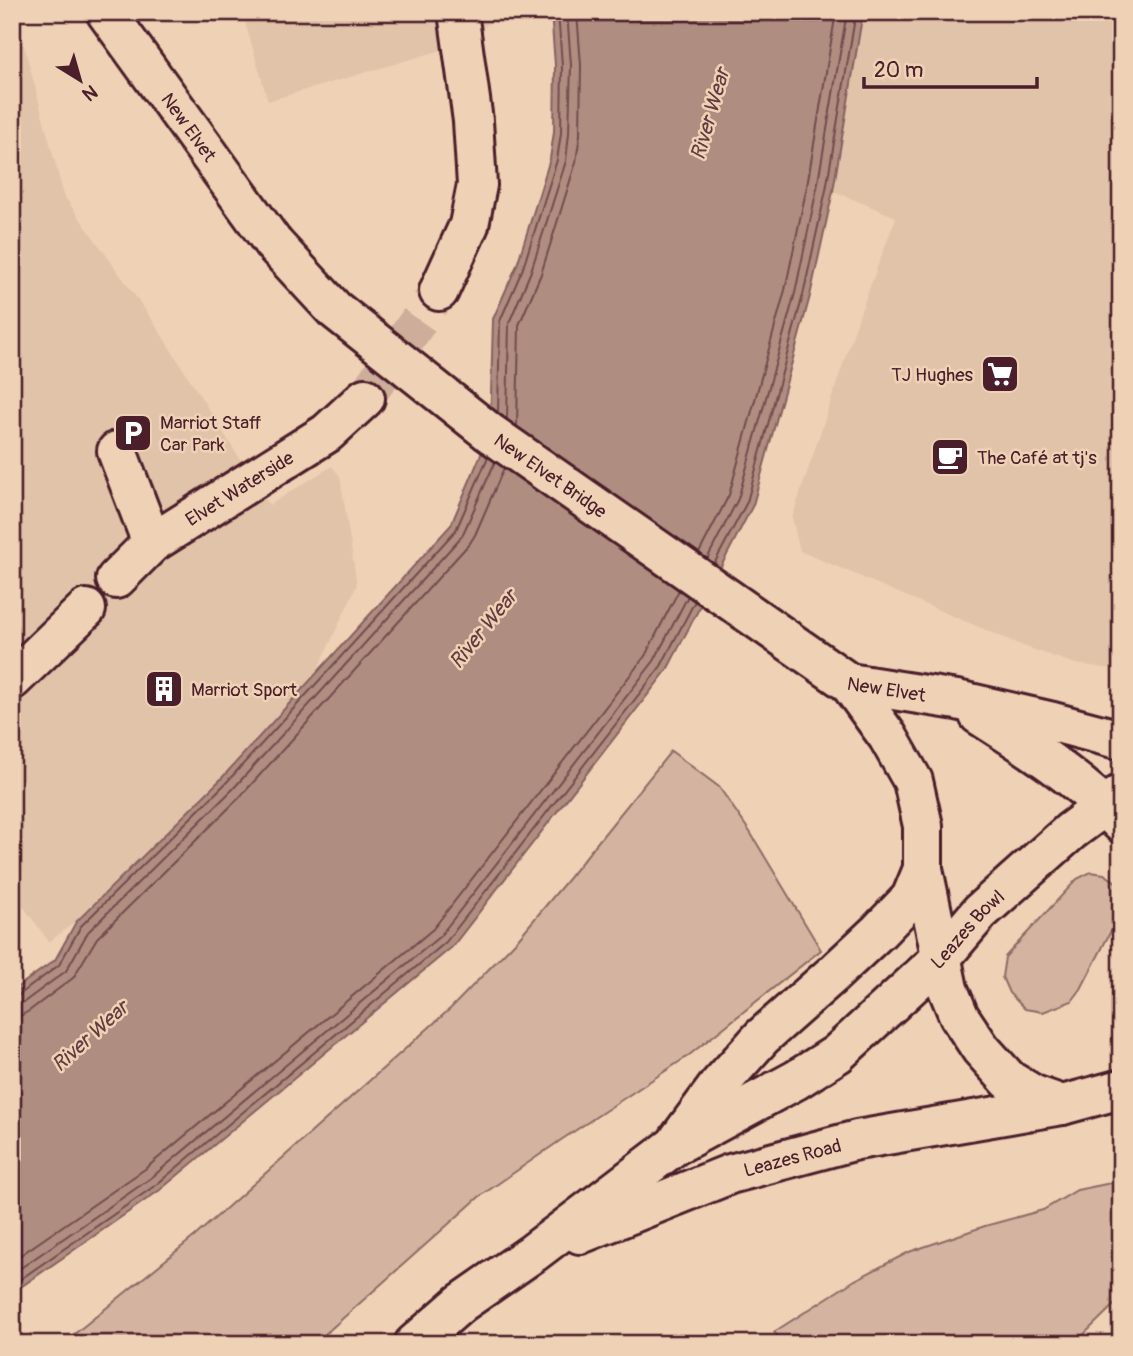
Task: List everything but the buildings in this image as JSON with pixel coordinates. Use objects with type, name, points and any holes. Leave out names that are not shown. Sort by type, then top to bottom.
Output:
[{"type":"main road","name":"New Elvet","points":[[106,12],[273,243]]},
{"type":"main road","points":[[439,291],[469,225],[477,185],[473,121],[460,28]]},
{"type":"main road","name":"New Elvet Bridge","points":[[273,243],[334,309],[491,433],[849,683]]},
{"type":"main road","name":"Elvet Waterside","points":[[116,579],[152,543],[327,433],[365,398]]},
{"type":"main road","points":[[117,451],[152,543]]},
{"type":"main road","points":[[12,680],[86,609]]},
{"type":"main road","name":"New Elvet","points":[[849,683],[957,700],[1117,802]]},
{"type":"main road","name":"New Elvet","points":[[849,683],[888,737],[913,781],[923,826],[923,869],[941,958]]},
{"type":"main road","points":[[957,700],[1121,740]]},
{"type":"main road","points":[[1053,722],[1121,716]]},
{"type":"main road","name":"Leazes Bowl","points":[[1091,1097],[1034,1095],[1009,1080],[981,1049],[959,1016],[948,989],[941,958],[980,912],[1044,855],[1117,802]]},
{"type":"main road","points":[[674,1146],[718,1086],[762,1037],[870,940],[911,898],[923,869]]},
{"type":"main road","name":"Leazes Road","points":[[414,1344],[461,1303],[533,1253],[674,1146],[796,1080],[837,1054],[941,958]]},
{"type":"main road","points":[[1091,1097],[1121,1068]]},
{"type":"main road","name":"Leazes Road","points":[[533,1253],[730,1174],[857,1140],[1091,1097]]},
{"type":"shaded area","points":[[242,12],[503,12],[463,44],[268,101]]},
{"type":"shaded area","name":"TJ Hughes","points":[[863,12],[1121,12],[1121,670],[1075,664],[1023,646],[800,551],[792,518],[859,316],[896,217],[833,191]]},
{"type":"shaded area","points":[[12,20],[24,45],[64,196],[153,321],[269,505],[332,466],[340,476],[357,585],[317,671],[140,872],[49,942],[12,891]]},
{"type":"shaded area","points":[[671,751],[719,787],[750,832],[821,950],[688,1056],[479,1197],[314,1344],[62,1344],[195,1236],[451,1008],[517,940]]},
{"type":"shaded area","points":[[1091,872],[1104,874],[1116,882],[1121,892],[1115,923],[1072,1001],[1043,1012],[1025,1009],[1009,993],[1002,977],[1005,957],[1077,879]]},
{"type":"shaded area","points":[[1121,1181],[1121,1298],[1074,1344],[784,1344],[774,1332],[855,1280],[909,1252],[1043,1210],[1077,1190]]},
{"type":"water","name":"River Wear","points":[[551,12],[863,12],[833,191],[810,296],[753,505],[667,670],[452,947],[160,1190],[12,1293],[12,991],[55,960],[76,922],[220,780],[451,525],[490,433],[493,319],[517,265],[550,159],[554,132],[555,65]]},
{"type":"tunnel","points":[[365,398],[439,291]]},
{"type":"place","name":"TJ Hughes","points":[[1000,374]]},
{"type":"place","name":"Marriot Staff Car Park","points":[[133,433]]},
{"type":"place","name":"The Café at tj's","points":[[950,457]]},
{"type":"place","name":"Marriot Sport","points":[[164,689]]}]
